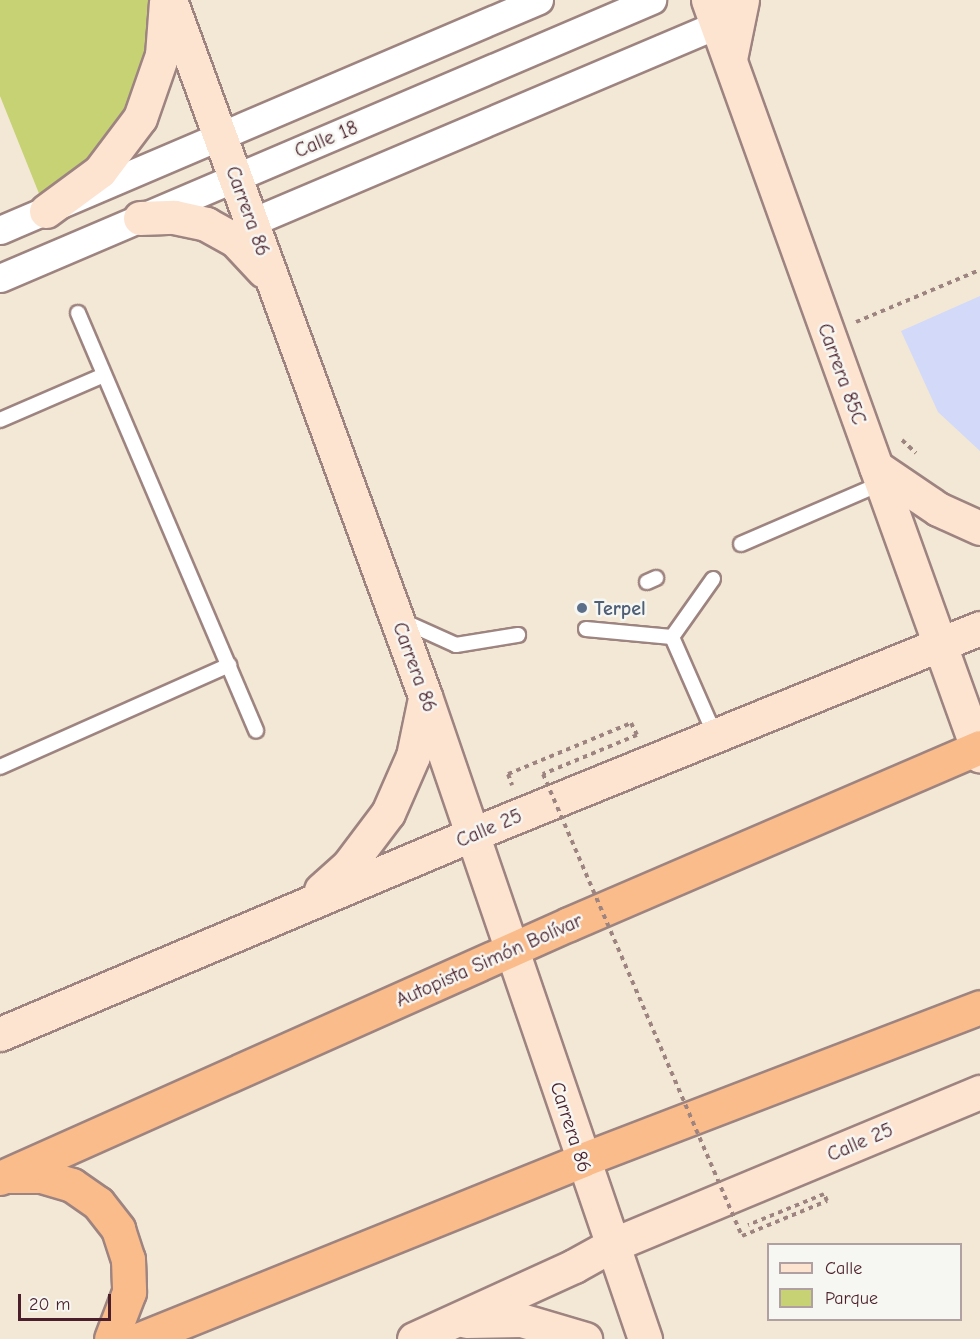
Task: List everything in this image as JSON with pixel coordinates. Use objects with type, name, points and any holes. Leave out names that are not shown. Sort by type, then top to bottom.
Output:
[{"type":"highway","name":"Autopista Simón Bolívar","points":[[0,1178],[513,950],[979,751]]},
{"type":"highway","points":[[140,1339],[582,1160],[980,1007]]},
{"type":"highway","points":[[0,1178],[25,1175],[57,1179],[86,1193],[109,1216],[124,1244],[130,1276],[126,1307],[111,1339]]},
{"type":"street","name":"Carrera 86","points":[[168,0],[221,136],[398,619],[513,950],[610,1246],[645,1339]]},
{"type":"street","points":[[46,211],[100,171],[140,118],[162,55],[168,0]]},
{"type":"street","points":[[0,230],[538,0]]},
{"type":"street","name":"Calle 18","points":[[0,278],[652,0]]},
{"type":"street","points":[[730,61],[742,0]]},
{"type":"street","points":[[252,222],[712,13]]},
{"type":"street","name":"Carrera 85C","points":[[712,13],[979,751]]},
{"type":"street","points":[[140,218],[174,217],[221,231],[259,263],[276,291]]},
{"type":"street","points":[[879,475],[938,509],[980,528]]},
{"type":"street","name":"Calle 25","points":[[0,1034],[473,834],[980,628]]},
{"type":"street","points":[[294,909],[348,866],[388,813],[413,756],[425,696]]},
{"type":"street","name":"Calle 25","points":[[414,1339],[610,1246],[980,1092]]},
{"type":"street","points":[[452,1321],[521,1320],[585,1339]]},
{"type":"lane","points":[[78,313],[256,731]]},
{"type":"lane","points":[[0,420],[104,375]]},
{"type":"lane","points":[[741,544],[879,475]]},
{"type":"lane","points":[[672,637],[713,579]]},
{"type":"lane","points":[[398,619],[456,645],[518,634]]},
{"type":"lane","points":[[586,629],[672,637]]},
{"type":"lane","points":[[672,637],[716,735]]},
{"type":"lane","points":[[0,767],[229,665]]},
{"type":"path","points":[[859,333],[855,322],[980,270]]},
{"type":"path","points":[[898,437],[920,455]]},
{"type":"path","points":[[508,774],[631,723],[637,735],[543,774],[742,1236],[827,1201],[825,1194],[748,1225]]},
{"type":"shaded area","points":[[980,296],[980,451],[938,412],[901,331]]},
{"type":"green space","points":[[0,0],[166,0],[157,77],[46,211],[0,96]]},
{"type":"place","name":"Terpel","points":[[582,608]]}]
